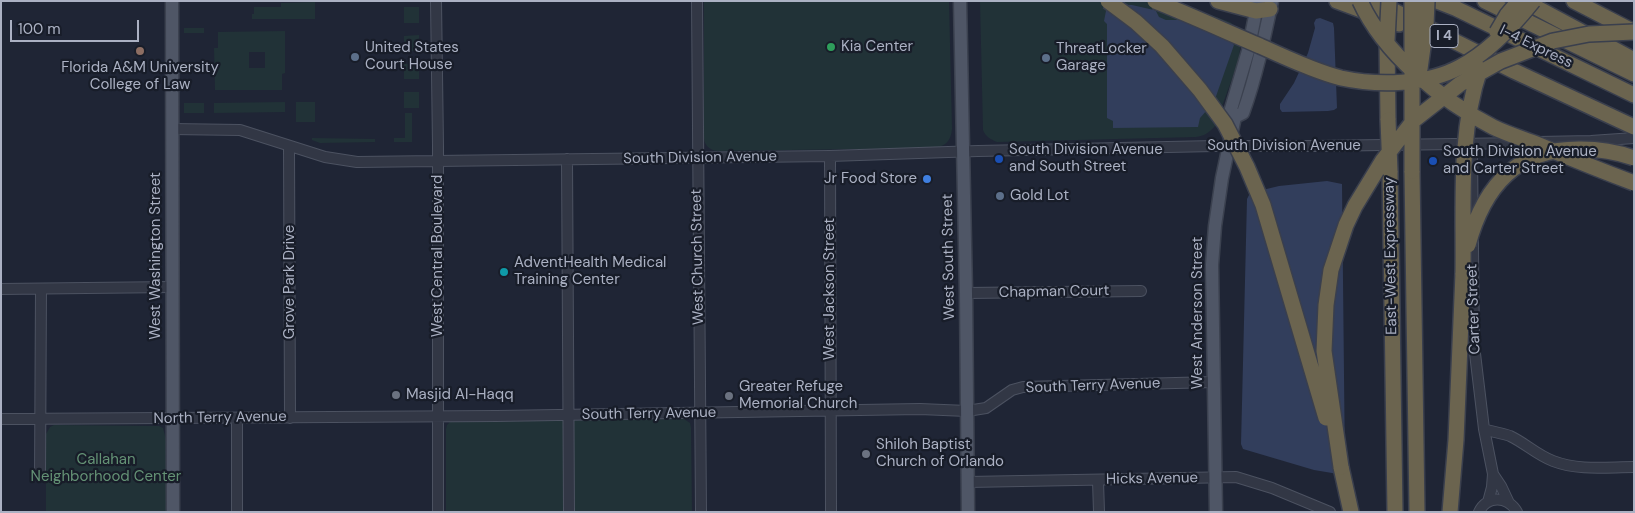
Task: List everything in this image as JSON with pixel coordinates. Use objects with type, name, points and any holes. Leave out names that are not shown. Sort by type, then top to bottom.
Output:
[{"type":"highway","points":[[1108,1],[1136,22],[1162,46],[1200,90],[1225,124],[1247,167],[1264,205],[1341,467],[1351,512]]},
{"type":"highway","points":[[1155,1],[1338,78],[1381,83],[1409,82],[1460,68],[1505,34],[1533,1]]},
{"type":"highway","points":[[1218,1],[1264,6]]},
{"type":"highway","points":[[1337,1],[1393,21],[1514,71]]},
{"type":"highway","points":[[1360,1],[1366,15],[1391,48],[1411,69],[1456,105],[1494,127],[1634,184]]},
{"type":"highway","name":"I 4","points":[[1374,1],[1514,71],[1627,124]]},
{"type":"highway","name":"East-West Expressway","points":[[1389,1],[1388,120],[1395,512]]},
{"type":"highway","name":"East-West Expressway","points":[[1412,1],[1412,171],[1417,512]]},
{"type":"highway","points":[[1413,120],[1426,26],[1427,1]]},
{"type":"highway","name":"I-4 Express","points":[[1439,1],[1634,96]]},
{"type":"highway","points":[[1485,1],[1634,74]]},
{"type":"highway","points":[[1450,512],[1456,440],[1463,273],[1464,164],[1467,123],[1473,90],[1482,63],[1507,15],[1519,1]]},
{"type":"highway","points":[[1524,1],[1634,60]]},
{"type":"highway","points":[[1574,1],[1634,32]]},
{"type":"highway","points":[[1341,467],[1324,352],[1326,305],[1331,270],[1346,225],[1355,206],[1383,160],[1414,120],[1460,84],[1501,61],[1552,41],[1590,34],[1634,32]]},
{"type":"highway","points":[[1463,273],[1467,250],[1478,216],[1493,189],[1515,166],[1540,154],[1564,149],[1600,150],[1624,154],[1634,158]]},
{"type":"main road","name":"West Washington Street","points":[[172,1],[173,512]]},
{"type":"main road","name":"West South Street","points":[[960,1],[968,512]]},
{"type":"main road","name":"West Anderson Street","points":[[1216,512],[1212,265],[1222,178],[1235,117],[1231,109],[1248,51],[1264,6]]},
{"type":"street","name":"West Central Boulevard","points":[[436,1],[438,512]]},
{"type":"street","name":"West Church Street","points":[[697,1],[701,512]]},
{"type":"street","name":"South Division Avenue","points":[[172,129],[240,130],[340,161],[357,162],[830,156],[1229,146],[1591,142],[1634,138]]},
{"type":"street","name":"South Division Avenue","points":[[1591,142],[1634,145]]},
{"type":"street","name":"Carter Street","points":[[1472,144],[1474,344],[1484,429],[1493,474],[1492,487],[1480,508]]},
{"type":"street","name":"Grove Park Drive","points":[[289,146],[290,418]]},
{"type":"street","name":"West Jackson Street","points":[[830,156],[831,512]]},
{"type":"street","points":[[568,159],[569,512]]},
{"type":"street","points":[[1,289],[172,288]]},
{"type":"street","points":[[40,475],[41,289]]},
{"type":"street","name":"Chapman Court","points":[[966,293],[1141,291]]},
{"type":"street","name":"South Terry Avenue","points":[[438,416],[700,414],[920,409],[967,411],[986,408],[1012,390],[1023,387],[1214,382]]},
{"type":"street","name":"North Terry Avenue","points":[[1,420],[438,416]]},
{"type":"street","points":[[236,418],[236,512]]},
{"type":"street","points":[[1484,429],[1509,436],[1539,454],[1569,466],[1586,468],[1634,466]]},
{"type":"street","name":"Carter Street","points":[[1493,474],[1517,509]]},
{"type":"street","name":"Hicks Avenue","points":[[968,482],[1236,477],[1272,488],[1330,512]]},
{"type":"street","points":[[1098,481],[1099,512]]},
{"type":"street","points":[[1480,508],[1501,499],[1517,509]]},
{"type":"green space","points":[[704,1],[949,1],[952,129],[949,140],[944,145],[933,148],[717,151],[710,149],[705,144],[704,139]]},
{"type":"green space","points":[[980,1],[1173,1],[1230,22],[1240,30],[1239,59],[1215,126],[1206,134],[1196,137],[997,142],[992,140],[983,130]]},
{"type":"green space","points":[[315,2],[315,19],[252,19],[254,7],[281,7],[281,3]]},
{"type":"green space","points":[[404,7],[419,7],[419,23],[404,23]]},
{"type":"green space","points":[[184,28],[204,28],[204,33],[184,33]]},
{"type":"green space","points":[[285,31],[285,73],[282,74],[282,90],[215,90],[214,48],[218,48],[218,32]],"holes":[[[249,52],[265,52],[265,68],[249,68]]]},
{"type":"green space","points":[[419,35],[419,51],[404,51],[404,36]]},
{"type":"green space","points":[[404,64],[419,64],[419,79],[404,79]]},
{"type":"green space","points":[[404,92],[419,92],[419,108],[404,108]]},
{"type":"green space","points":[[285,102],[285,112],[214,113],[214,103]]},
{"type":"green space","points":[[296,102],[315,102],[315,122],[296,122]]},
{"type":"green space","points":[[184,103],[204,103],[204,113],[184,113]]},
{"type":"green space","points":[[405,113],[412,113],[412,142],[394,142],[394,138],[405,138]]},
{"type":"green space","points":[[312,138],[375,139],[375,142],[320,143],[312,140]]},
{"type":"green space","points":[[684,419],[690,423],[691,428],[692,512],[446,512],[446,429],[450,422]]},
{"type":"green space","name":"Callahan Neighborhood Center","points":[[54,425],[159,426],[163,428],[166,439],[166,512],[46,512],[46,434],[50,427]]},
{"type":"water","points":[[1110,5],[1132,5],[1154,10],[1159,17],[1166,20],[1183,20],[1230,39],[1234,45],[1214,102],[1200,118],[1198,127],[1113,128],[1113,121],[1107,118],[1107,24],[1104,21],[1106,11]]},
{"type":"water","points":[[1320,18],[1333,23],[1334,28],[1337,108],[1328,111],[1282,112],[1280,104],[1294,83],[1308,53],[1315,28],[1314,23],[1316,19]]},
{"type":"water","points":[[1327,181],[1342,184],[1345,470],[1338,474],[1314,470],[1243,449],[1241,444],[1247,199],[1250,193],[1279,186]]},
{"type":"place","name":"Kia Center","points":[[831,47]]},
{"type":"place","name":"Florida A&M University College of Law","points":[[140,51]]},
{"type":"place","name":"United States Court House","points":[[355,57]]},
{"type":"place","name":"ThreatLocker Garage","points":[[1046,58]]},
{"type":"place","name":"South Division Avenue and South Street","points":[[999,159]]},
{"type":"place","name":"South Division Avenue and Carter Street","points":[[1433,161]]},
{"type":"place","name":"Jr Food Store","points":[[927,179]]},
{"type":"place","name":"Gold Lot","points":[[1000,196]]},
{"type":"place","name":"AdventHealth Medical Training Center","points":[[504,272]]},
{"type":"place","name":"Masjid Al-Haqq","points":[[396,395]]},
{"type":"place","name":"Greater Refuge Memorial Church","points":[[729,396]]},
{"type":"place","name":"Shiloh Baptist Church of Orlando","points":[[866,454]]}]
